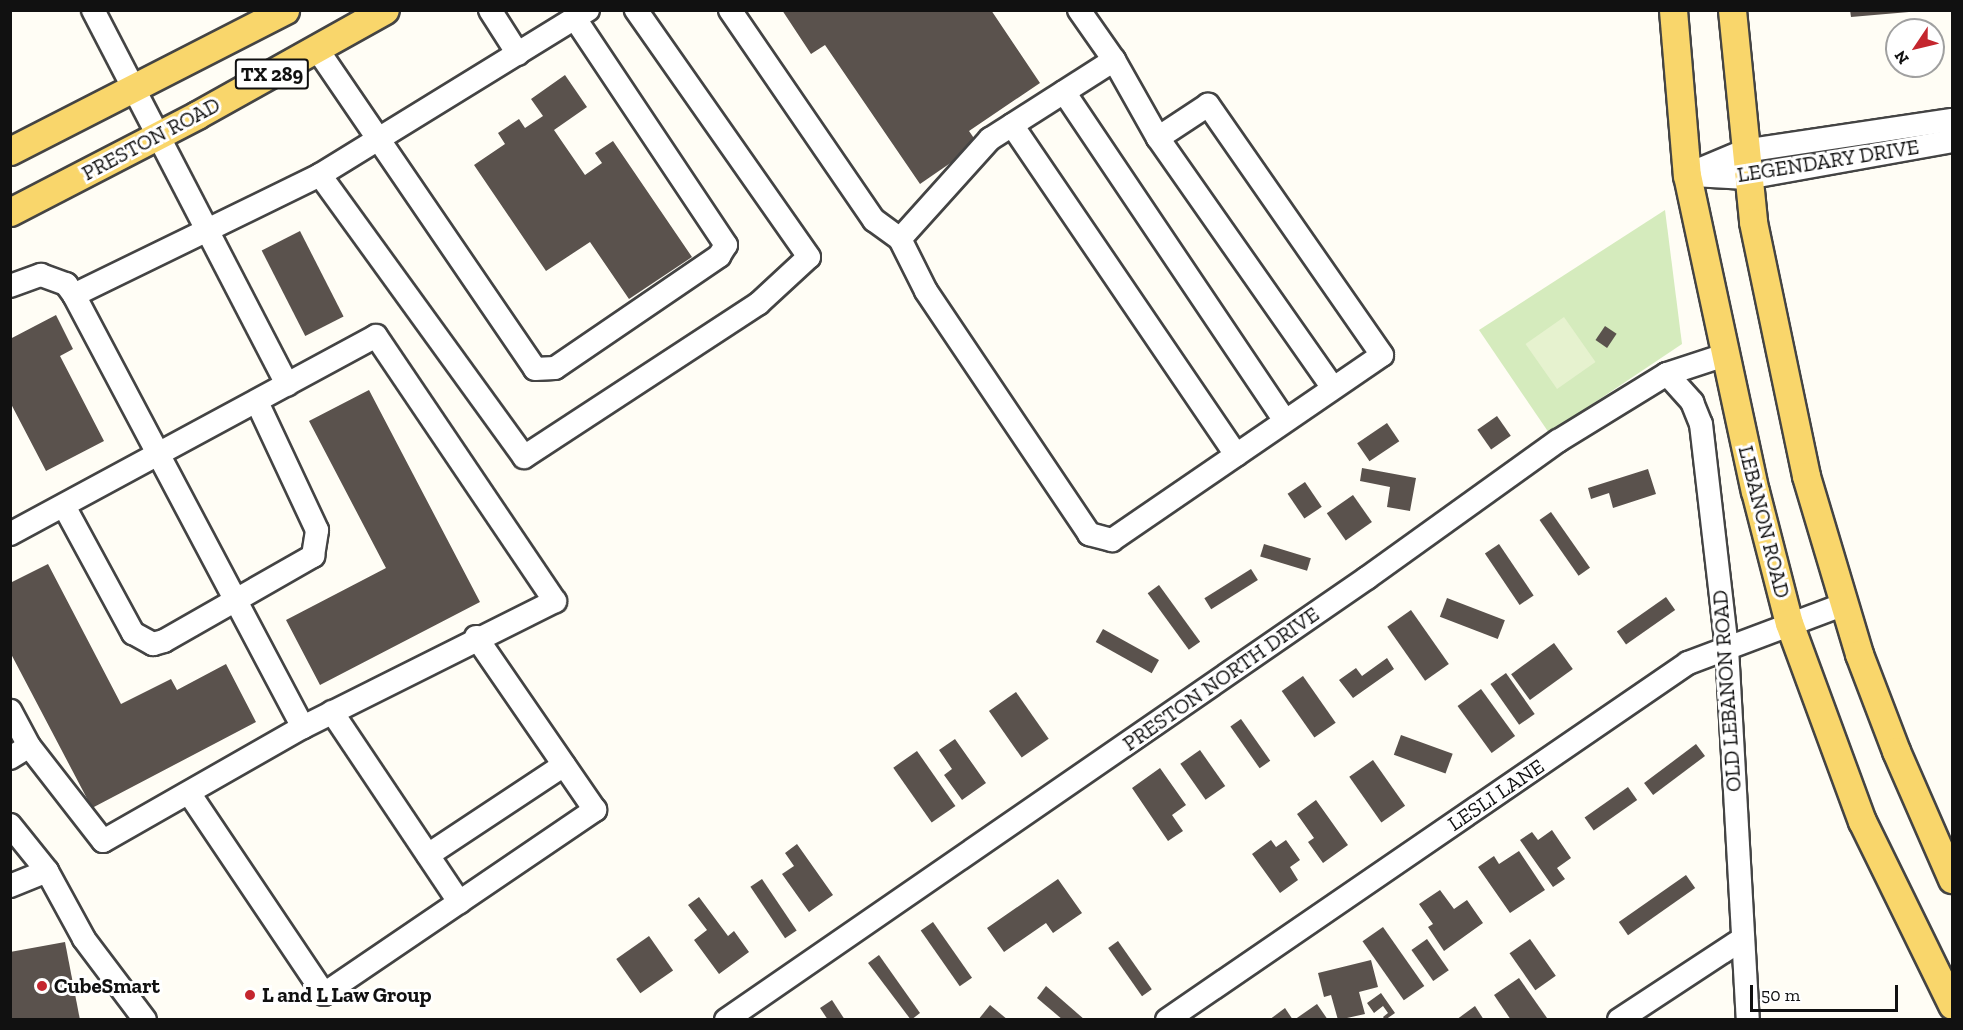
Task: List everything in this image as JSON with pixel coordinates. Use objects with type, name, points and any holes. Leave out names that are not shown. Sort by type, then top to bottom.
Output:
[{"type":"main road","name":"TX 289","points":[[10,151],[135,90],[285,10]]},
{"type":"main road","name":"PRESTON ROAD","points":[[10,212],[158,136],[384,10]]},
{"type":"main road","name":"LEBANON ROAD","points":[[1673,10],[1687,175],[1725,355],[1789,622],[1862,821],[1953,1005]]},
{"type":"main road","points":[[1732,10],[1747,178],[1801,453],[1842,605],[1896,751],[1953,879]]},
{"type":"street","points":[[93,10],[286,385]]},
{"type":"street","points":[[490,10],[518,54]]},
{"type":"street","points":[[320,175],[524,457],[758,304],[809,257],[636,10]]},
{"type":"street","points":[[730,10],[874,220],[900,239],[926,291],[1089,534],[1112,540],[1382,355],[1208,105],[1158,138]]},
{"type":"street","points":[[1079,10],[1114,60],[1158,138],[1333,388]]},
{"type":"street","points":[[74,296],[320,175],[377,139],[582,15],[726,245],[719,256],[555,368],[535,369],[377,139],[317,49]]},
{"type":"street","points":[[900,239],[990,139],[1114,60]]},
{"type":"street","points":[[1064,92],[1285,421]]},
{"type":"street","name":"LEGENDARY DRIVE","points":[[1687,175],[1744,151],[1953,120]]},
{"type":"street","points":[[1012,125],[1236,455]]},
{"type":"street","name":"LEGENDARY DRIVE","points":[[1687,175],[1747,178],[1953,141]]},
{"type":"street","points":[[10,286],[41,275],[66,284],[74,296],[303,727]]},
{"type":"street","points":[[10,534],[376,336],[555,601],[477,637],[303,727],[103,841],[20,752],[10,711]]},
{"type":"street","name":"PRESTON NORTH DRIVE","points":[[726,1020],[1357,585],[1558,441],[1667,374],[1725,355]]},
{"type":"street","name":"OLD LEBANON ROAD","points":[[1667,374],[1692,402],[1701,424],[1727,648],[1741,940],[1748,1020]]},
{"type":"street","points":[[64,506],[133,633],[153,644],[164,641],[307,562],[317,544],[317,530],[257,402]]},
{"type":"street","name":"LESLI LANE","points":[[1167,1020],[1688,663],[1789,622],[1842,605]]},
{"type":"street","points":[[189,793],[324,994],[595,810],[477,637]]},
{"type":"street","points":[[332,712],[459,902]]},
{"type":"street","points":[[428,855],[564,765]]},
{"type":"street","points":[[10,825],[47,871],[84,939],[145,1020]]},
{"type":"street","points":[[10,886],[47,871]]},
{"type":"street","points":[[1619,1020],[1741,940]]},
{"type":"green space","points":[[1665,210],[1682,344],[1549,433],[1479,330]]},
{"type":"green space","points":[[1564,317],[1596,362],[1557,389],[1525,344]]},
{"type":"building","points":[[782,10],[991,10],[1040,83],[969,131],[978,144],[920,184],[825,45],[811,54]]},
{"type":"building","points":[[1850,10],[1909,10],[1909,12],[1851,17]]},
{"type":"building","points":[[565,75],[587,107],[554,130],[585,175],[602,163],[595,153],[613,141],[692,257],[629,299],[590,242],[546,271],[474,165],[505,144],[498,133],[519,119],[525,128],[543,116],[531,99]]},
{"type":"building","points":[[300,231],[344,317],[305,336],[262,251]]},
{"type":"building","points":[[56,315],[73,349],[60,356],[104,441],[46,471],[10,402],[10,339]]},
{"type":"building","points":[[1605,326],[1617,334],[1607,348],[1595,340]]},
{"type":"building","points":[[369,390],[480,602],[320,685],[286,620],[386,568],[309,421]]},
{"type":"building","points":[[1497,416],[1511,436],[1491,449],[1477,430]]},
{"type":"building","points":[[1387,423],[1399,441],[1369,461],[1357,443]]},
{"type":"building","points":[[1362,468],[1416,478],[1410,511],[1387,507],[1390,487],[1360,481]]},
{"type":"building","points":[[1648,469],[1656,494],[1613,508],[1609,493],[1591,499],[1588,488]]},
{"type":"building","points":[[1305,482],[1322,507],[1304,519],[1288,494]]},
{"type":"building","points":[[1353,495],[1372,522],[1346,540],[1327,513]]},
{"type":"building","points":[[1551,512],[1590,568],[1579,576],[1540,520]]},
{"type":"building","points":[[1264,544],[1311,558],[1307,571],[1260,556]]},
{"type":"building","points":[[1499,544],[1534,595],[1520,605],[1485,554]]},
{"type":"building","points":[[48,564],[121,704],[171,679],[177,690],[226,664],[256,722],[92,808],[10,652],[10,583]]},
{"type":"building","points":[[1251,569],[1258,580],[1211,609],[1204,598]]},
{"type":"building","points":[[1159,585],[1200,642],[1189,650],[1148,593]]},
{"type":"building","points":[[1666,597],[1675,610],[1626,645],[1617,631]]},
{"type":"building","points":[[1447,598],[1505,620],[1498,639],[1440,617]]},
{"type":"building","points":[[1411,610],[1449,664],[1425,681],[1387,627]]},
{"type":"building","points":[[1103,629],[1159,660],[1152,673],[1096,642]]},
{"type":"building","points":[[1554,643],[1573,669],[1530,700],[1511,674]]},
{"type":"building","points":[[1387,658],[1394,669],[1353,698],[1339,680],[1356,668],[1362,676]]},
{"type":"building","points":[[1506,673],[1535,714],[1519,725],[1490,684]]},
{"type":"building","points":[[1303,676],[1336,723],[1314,738],[1282,691]]},
{"type":"building","points":[[1481,689],[1515,736],[1492,753],[1458,706]]},
{"type":"building","points":[[1016,692],[1049,739],[1022,758],[989,711]]},
{"type":"building","points":[[1241,719],[1270,761],[1260,768],[1230,726]]},
{"type":"building","points":[[1401,735],[1453,754],[1446,774],[1394,755]]},
{"type":"building","points":[[955,739],[986,783],[962,800],[944,775],[952,769],[939,750]]},
{"type":"building","points":[[1696,744],[1705,756],[1653,795],[1644,783]]},
{"type":"building","points":[[1200,750],[1225,786],[1206,800],[1180,764]]},
{"type":"building","points":[[917,751],[955,806],[932,823],[893,768]]},
{"type":"building","points":[[1373,760],[1405,806],[1381,823],[1349,777]]},
{"type":"building","points":[[1160,768],[1186,805],[1172,815],[1183,831],[1168,841],[1132,788]]},
{"type":"building","points":[[1628,787],[1637,800],[1594,831],[1585,817]]},
{"type":"building","points":[[1316,800],[1348,845],[1323,863],[1308,842],[1314,838],[1297,814]]},
{"type":"building","points":[[1552,830],[1571,858],[1557,868],[1565,879],[1553,887],[1520,840],[1532,832],[1538,840]]},
{"type":"building","points":[[1271,840],[1276,847],[1286,840],[1300,860],[1290,867],[1298,880],[1280,893],[1252,854]]},
{"type":"building","points":[[797,844],[833,895],[809,912],[782,874],[794,866],[785,853]]},
{"type":"building","points":[[1519,851],[1545,890],[1510,913],[1478,867],[1494,856],[1499,864]]},
{"type":"building","points":[[1686,875],[1695,888],[1628,935],[1619,922]]},
{"type":"building","points":[[762,879],[797,930],[785,938],[750,887]]},
{"type":"building","points":[[1058,879],[1082,913],[1053,933],[1046,923],[1004,952],[987,928]]},
{"type":"building","points":[[1440,890],[1454,909],[1467,900],[1483,923],[1444,951],[1428,927],[1433,924],[1419,904]]},
{"type":"building","points":[[699,897],[728,936],[734,931],[749,952],[719,974],[694,940],[707,930],[688,905]]},
{"type":"building","points":[[933,922],[972,978],[960,986],[921,931]]},
{"type":"building","points":[[1383,927],[1424,986],[1404,1000],[1363,941]]},
{"type":"building","points":[[649,936],[673,970],[640,993],[616,959]]},
{"type":"building","points":[[1427,939],[1449,970],[1433,981],[1411,950]]},
{"type":"building","points":[[1530,939],[1556,976],[1535,990],[1510,953]]},
{"type":"building","points":[[1118,941],[1152,989],[1142,996],[1108,948]]},
{"type":"building","name":"CubeSmart","points":[[65,942],[80,1020],[10,1020],[10,952]]},
{"type":"building","points":[[879,955],[920,1013],[911,1020],[868,963]]},
{"type":"building","points":[[1371,960],[1378,987],[1359,992],[1365,1014],[1338,1020],[1331,995],[1324,997],[1318,973]]},
{"type":"building","points":[[1519,978],[1547,1018],[1545,1020],[1511,1020],[1494,995]]},
{"type":"building","points":[[1046,986],[1085,1020],[1063,1020],[1037,998]]},
{"type":"building","points":[[1381,993],[1395,1013],[1385,1020],[1383,1017],[1388,1013],[1383,1006],[1374,1013],[1367,1003]]},
{"type":"building","points":[[832,1000],[845,1020],[828,1020],[820,1008]]},
{"type":"building","points":[[1317,1004],[1328,1020],[1294,1020]]},
{"type":"building","points":[[990,1005],[1008,1020],[978,1020]]},
{"type":"building","points":[[1475,1006],[1484,1020],[1456,1020]]},
{"type":"building","points":[[1285,1008],[1293,1020],[1269,1020]]},
{"type":"place","name":"CubeSmart","points":[[42,986]]},
{"type":"place","name":"L and L Law Group","points":[[250,995]]}]
